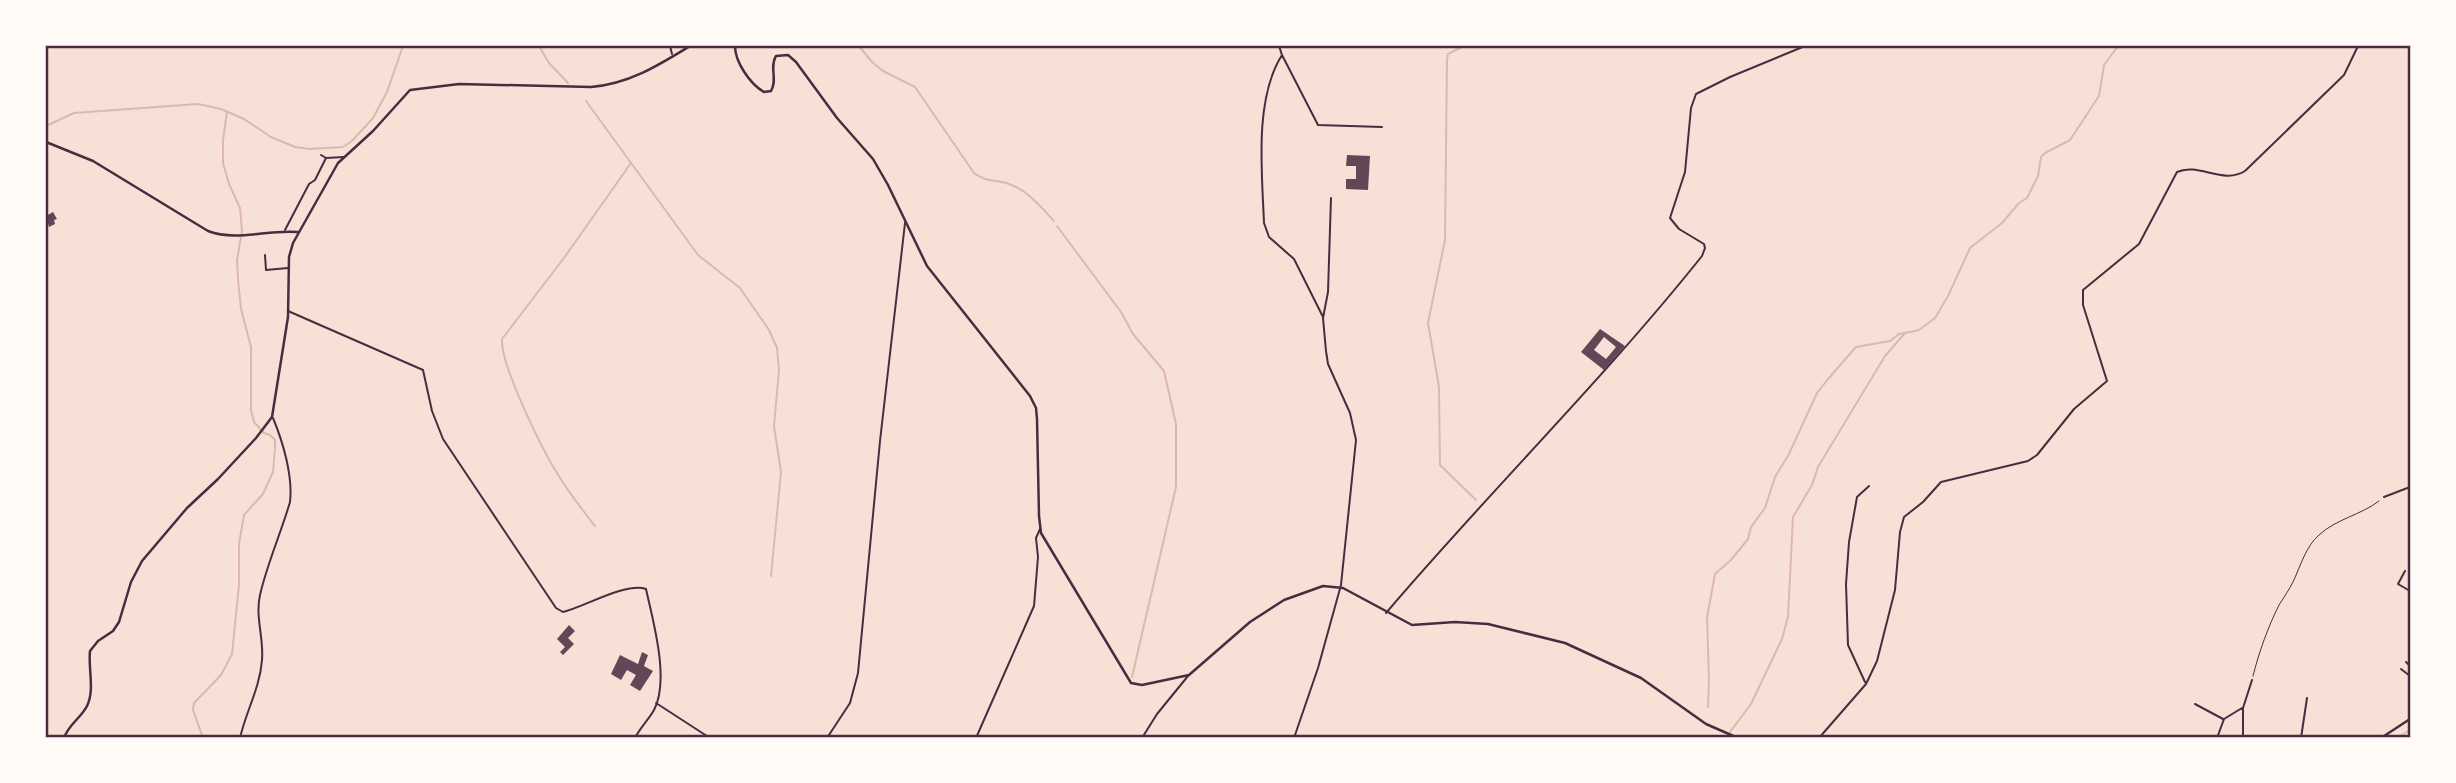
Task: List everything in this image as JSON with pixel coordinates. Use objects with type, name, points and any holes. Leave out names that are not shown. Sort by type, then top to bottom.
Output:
[{"type":"street","points":[[670,46],[673,56]]},
{"type":"street","points":[[64,737],[86,708],[90,696],[90,651],[98,641],[113,631],[119,622],[131,582],[142,561],[187,508],[256,439],[272,417],[288,311],[289,257],[298,232],[344,157],[373,131],[410,90],[459,84],[611,86],[659,65],[690,46]]},
{"type":"street","points":[[735,46],[739,63],[764,92],[771,91],[774,87],[775,58],[782,54],[792,58],[837,118],[873,159],[931,272],[1026,391],[1034,404],[1037,419],[1040,529],[1045,542],[1131,683],[1142,685],[1189,675]]},
{"type":"street","points":[[1279,46],[1318,125],[1382,127]]},
{"type":"street","points":[[1386,613],[1616,359],[1702,256],[1704,244],[1674,225],[1670,214],[1685,172],[1691,108],[1696,94],[1805,46]]},
{"type":"street","points":[[1819,737],[1866,684],[1877,661],[1895,590],[1900,532],[1904,517],[1923,502],[1941,482],[2028,461],[2037,455],[2074,409],[2107,382],[2082,305],[2083,290],[2139,244],[2177,172],[2187,169],[2226,177],[2245,171],[2344,75],[2358,46]]},
{"type":"street","points":[[1282,55],[1274,70],[1264,109],[1264,223],[1269,237],[1294,259],[1323,318]]},
{"type":"street","points":[[46,142],[93,161],[208,232],[221,236],[237,236],[298,232]]},
{"type":"street","points":[[321,155],[326,158],[344,157]]},
{"type":"street","points":[[285,231],[326,158]]},
{"type":"street","points":[[1294,737],[1318,668],[1340,587],[1356,440],[1350,413],[1328,364],[1323,318],[1328,292],[1331,198]]},
{"type":"street","points":[[827,737],[850,703],[858,673],[880,440],[905,222]]},
{"type":"street","points":[[265,255],[266,270],[289,268]]},
{"type":"street","points":[[288,311],[423,370],[432,411],[443,439],[556,608],[563,612],[625,590],[641,587],[646,589],[659,650],[660,678],[654,710],[635,737]]},
{"type":"street","points":[[240,737],[256,693],[262,659],[260,595],[292,491],[281,442],[272,417]]},
{"type":"street","points":[[1866,684],[1848,645],[1846,584],[1849,542],[1857,497],[1870,486]]},
{"type":"street","points":[[2384,497],[2410,487]]},
{"type":"street","points":[[976,737],[1034,606],[1038,556],[1035,538],[1040,529]]},
{"type":"street","points":[[2404,571],[2398,584],[2410,591]]},
{"type":"street","points":[[1142,737],[1189,675],[1250,622],[1276,604],[1320,587],[1340,587],[1412,625],[1455,622],[1488,624],[1565,643],[1641,678],[1706,724],[1738,737]]},
{"type":"street","points":[[2406,662],[2410,666]]},
{"type":"street","points":[[2401,669],[2410,676]]},
{"type":"street","points":[[2243,737],[2243,708],[2252,680]]},
{"type":"street","points":[[2301,737],[2307,698]]},
{"type":"street","points":[[656,703],[710,737]]},
{"type":"street","points":[[2195,705],[2224,719]]},
{"type":"street","points":[[2217,737],[2224,719],[2243,708]]},
{"type":"street","points":[[2381,737],[2410,719]]},
{"type":"path","points":[[2252,680],[2257,658],[2280,604],[2290,590],[2311,545],[2332,526],[2365,512],[2384,497]]},
{"type":"building","points":[[1347,155],[1370,156],[1368,190],[1346,189],[1346,179],[1356,179],[1356,166],[1346,166]]},
{"type":"building","points":[[53,212],[57,219],[54,220],[55,224],[49,227],[46,216]]},
{"type":"building","points":[[1600,329],[1625,346],[1604,370],[1581,352]],"holes":[[[1604,337],[1616,347],[1606,359],[1594,350]]]},
{"type":"building","points":[[569,625],[575,631],[568,638],[574,644],[563,655],[560,652],[565,647],[557,639]]},
{"type":"building","points":[[642,652],[648,655],[644,666],[653,671],[640,691],[630,685],[636,675],[627,670],[621,680],[611,674],[620,655],[638,664]]},
{"type":"waterway","points":[[46,126],[74,113],[198,104],[221,109],[244,119],[271,137],[295,147],[343,147],[373,118],[387,92],[403,46]]},
{"type":"waterway","points":[[539,46],[549,63],[568,83]]},
{"type":"waterway","points":[[859,46],[883,71],[915,87],[974,173],[1020,189],[1054,221]]},
{"type":"waterway","points":[[1464,46],[1448,54],[1447,60],[1445,240],[1428,323],[1439,387],[1440,465],[1476,500]]},
{"type":"waterway","points":[[1730,732],[1751,704],[1782,639],[1788,617],[1793,517],[1812,485],[1818,467],[1885,356],[1905,333],[1919,330],[1935,318],[1970,248],[2002,223],[2019,203],[2027,198],[2038,176],[2041,157],[2070,140],[2099,96],[2104,65],[2118,46]]},
{"type":"waterway","points":[[586,101],[698,255],[740,288],[769,330],[777,348],[779,370],[774,426],[781,472],[771,576]]},
{"type":"waterway","points":[[203,738],[193,710],[194,703],[221,675],[232,654],[239,585],[239,544],[244,515],[263,494],[273,472],[275,448],[275,440],[254,422],[251,410],[251,347],[241,309],[238,279],[237,260],[242,231],[240,208],[223,163],[227,112]]},
{"type":"waterway","points":[[595,526],[566,487],[542,445],[515,386],[503,351],[502,339],[564,258],[631,163]]},
{"type":"waterway","points":[[1057,226],[1121,312],[1133,334],[1164,371],[1176,424],[1176,487],[1132,677]]},
{"type":"waterway","points":[[1708,707],[1707,618],[1715,574],[1748,539],[1751,527],[1765,508],[1775,477],[1789,454],[1817,393],[1828,379],[1856,347],[1890,341],[1905,333]]},
{"type":"waterway","points":[[2397,738],[2410,730]]}]
